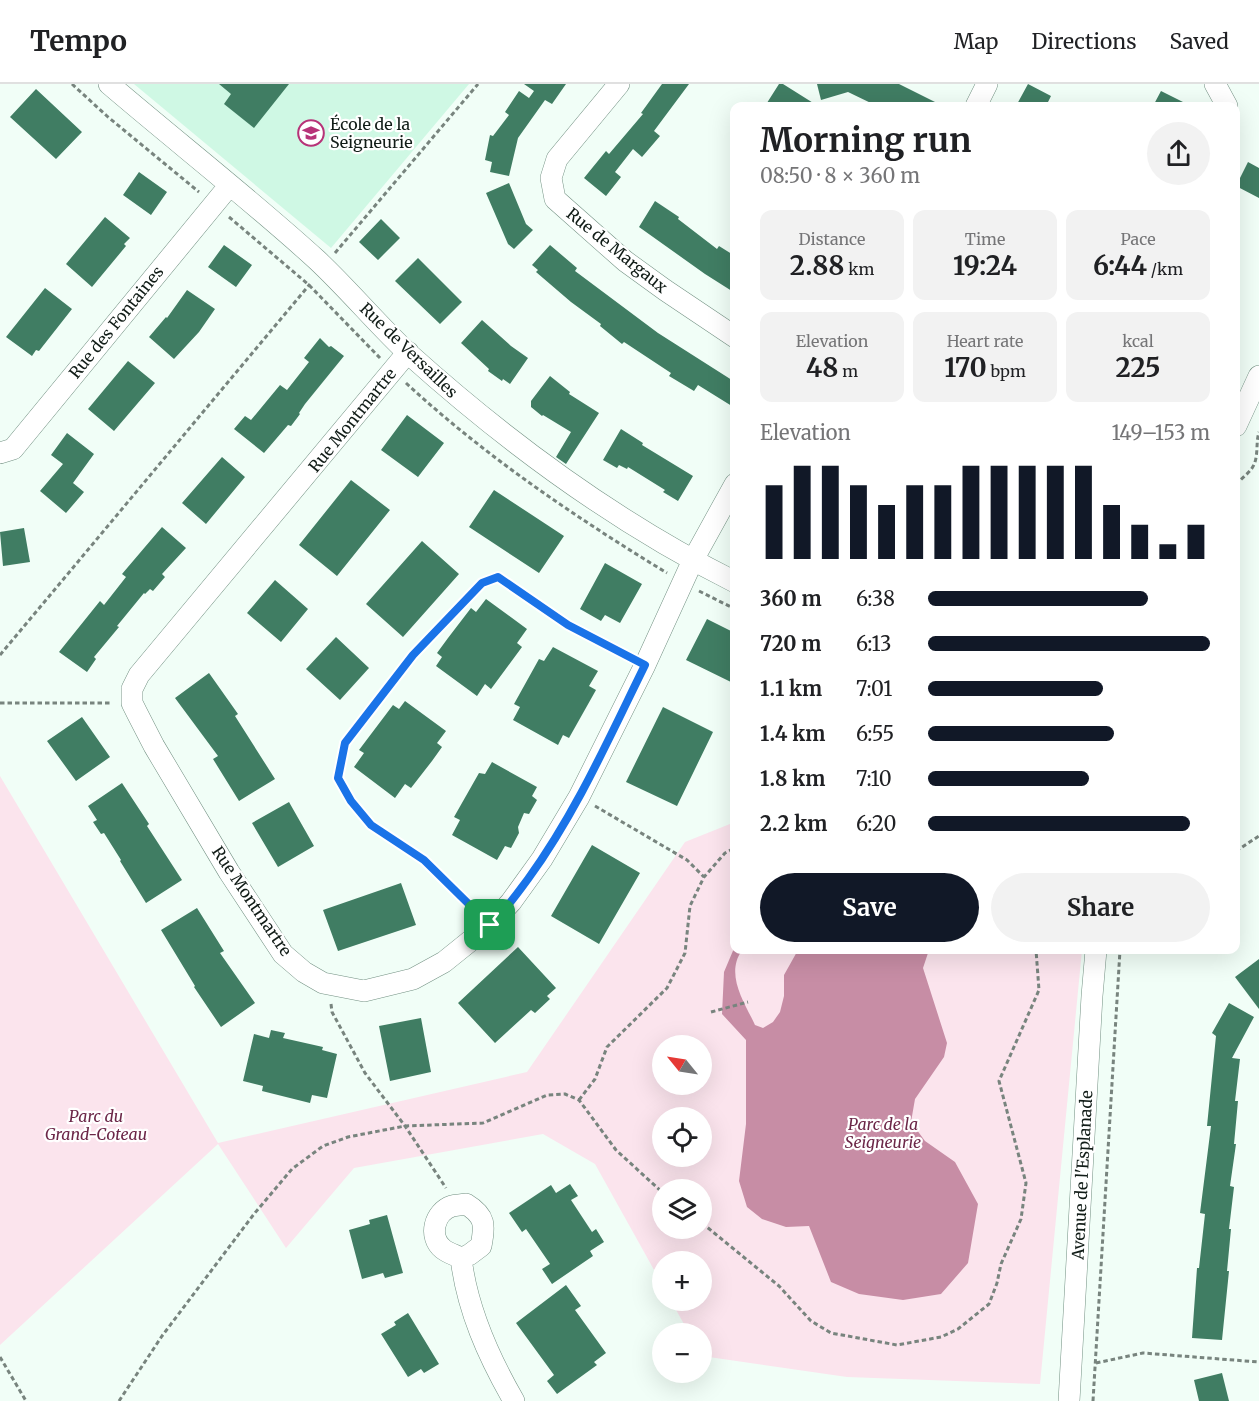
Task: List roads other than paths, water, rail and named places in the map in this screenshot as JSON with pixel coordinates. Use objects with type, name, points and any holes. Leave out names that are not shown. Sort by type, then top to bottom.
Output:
[{"type":"street","name":"Rue de Versailles","points":[[109,84],[324,267],[408,352],[457,396],[546,467],[616,515],[730,579]]},
{"type":"street","name":"Rue de Margaux","points":[[619,84],[557,159],[550,178],[555,199],[625,261],[730,334]]},
{"type":"street","points":[[978,102],[987,84]]},
{"type":"street","points":[[1215,84],[1225,102]]},
{"type":"street","name":"Rue des Fontaines","points":[[0,453],[13,448],[229,186]]},
{"type":"street","name":"Rue Montmartre","points":[[408,352],[139,675],[132,689],[132,703],[154,746],[235,880],[283,954],[304,972],[323,983],[364,991],[413,979],[444,962],[490,925],[511,902],[536,868],[566,820],[645,665],[693,560]]},
{"type":"street","points":[[1240,417],[1259,376]]},
{"type":"street","points":[[693,560],[730,493]]},
{"type":"street","name":"Avenue de l'Esplanade","points":[[1069,1401],[1096,954]]},
{"type":"street","points":[[466,1204],[480,1216],[484,1225],[484,1234],[481,1246],[461,1258],[443,1249],[436,1240],[435,1223],[448,1208],[466,1204]]},
{"type":"street","points":[[461,1258],[464,1282],[484,1344],[491,1362],[514,1401]]},
{"type":"place","name":"École de la Seigneurie","points":[[311,133]]},
{"type":"park label","name":"Parc du Grand-Coteau","points":[[96,1125]]},
{"type":"park label","name":"Parc de la Seigneurie","points":[[883,1133]]}]
